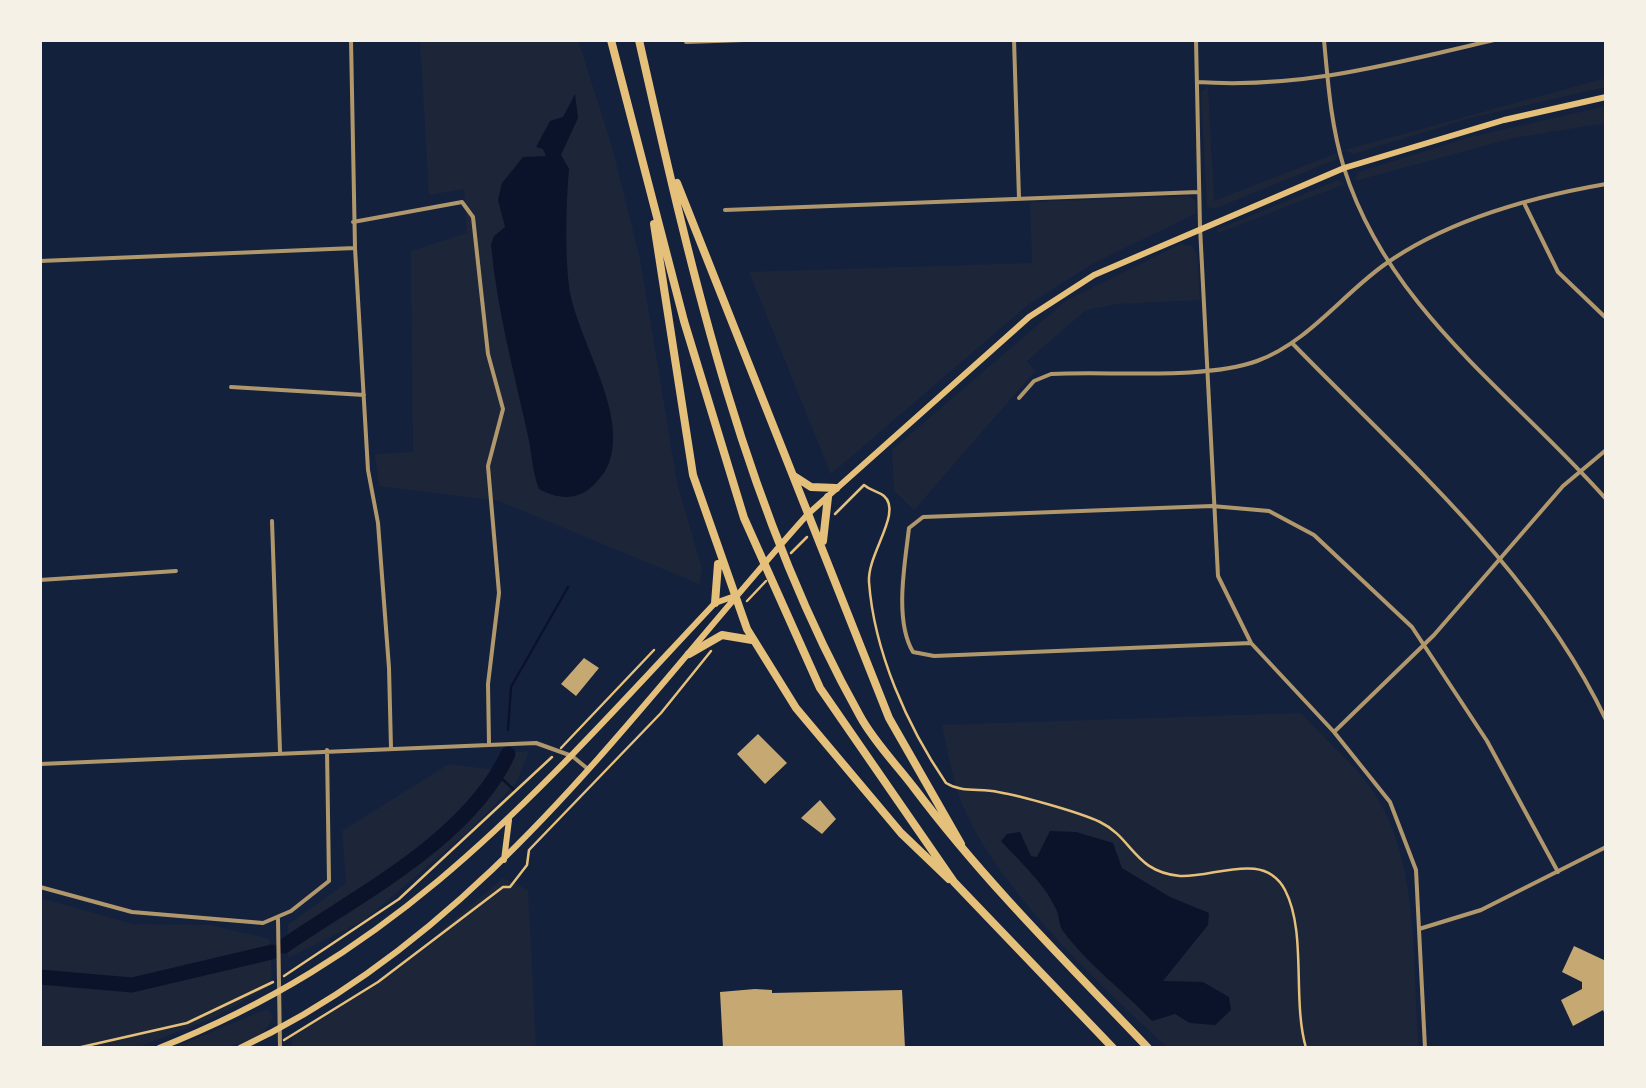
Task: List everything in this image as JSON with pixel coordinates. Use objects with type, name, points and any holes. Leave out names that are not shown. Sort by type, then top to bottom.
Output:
[{"type":"highway","points":[[611,40],[684,321],[744,518],[820,688],[954,882]]},
{"type":"highway","points":[[639,40],[717,352],[767,512],[861,718],[970,861],[1148,1048]]},
{"type":"highway","points":[[663,146],[899,740],[970,861]]},
{"type":"highway","points":[[648,185],[684,437],[716,550],[755,642],[796,708],[901,833],[954,882],[1114,1048]]},
{"type":"highway","points":[[789,470],[811,487],[836,488]]},
{"type":"highway","points":[[824,550],[822,527],[828,497]]},
{"type":"highway","points":[[715,603],[716,550]]},
{"type":"highway","points":[[689,654],[722,634],[734,633],[755,642]]},
{"type":"main road","points":[[240,1048],[280,1030],[384,960],[504,860],[590,770],[734,596],[807,515],[1048,302],[1094,275],[1200,227],[1344,168],[1504,120],[1606,97]]},
{"type":"main road","points":[[158,1048],[280,993],[413,906],[510,819],[715,603],[734,596]]},
{"type":"main road","points":[[504,860],[510,819]]},
{"type":"street","points":[[351,40],[354,248],[389,668],[391,748]]},
{"type":"street","points":[[686,42],[744,40]]},
{"type":"street","points":[[1014,40],[1019,198]]},
{"type":"street","points":[[1196,40],[1200,227],[1218,576],[1251,642],[1334,732],[1390,802],[1416,870],[1426,1048]]},
{"type":"street","points":[[1324,40],[1334,128],[1344,168],[1387,262],[1424,314],[1606,499]]},
{"type":"street","points":[[1197,82],[1266,85],[1329,79],[1494,40]]},
{"type":"street","points":[[1019,398],[1034,380],[1052,374],[1209,371],[1244,366],[1293,344],[1387,262],[1480,216],[1606,184]]},
{"type":"street","points":[[725,210],[1199,192]]},
{"type":"street","points":[[353,222],[462,202],[471,211],[488,354],[503,409],[488,466],[500,594],[488,684],[489,744]]},
{"type":"street","points":[[1525,205],[1558,272],[1606,318]]},
{"type":"street","points":[[40,262],[354,248]]},
{"type":"street","points":[[1293,344],[1500,558],[1588,682],[1606,720]]},
{"type":"street","points":[[230,387],[364,395]]},
{"type":"street","points":[[1334,732],[1424,645],[1580,470],[1606,450]]},
{"type":"street","points":[[1251,642],[934,656],[913,652],[906,640],[909,528],[919,518],[1212,506],[1269,512],[1314,535],[1390,604],[1424,645],[1488,741],[1558,872]]},
{"type":"street","points":[[272,521],[280,752]]},
{"type":"street","points":[[40,580],[176,571]]},
{"type":"street","points":[[40,764],[536,743],[572,756],[590,770]]},
{"type":"street","points":[[40,888],[132,912],[250,924],[278,919],[328,881],[327,750]]},
{"type":"street","points":[[1420,929],[1481,910],[1606,847]]},
{"type":"street","points":[[278,919],[280,1045]]},
{"type":"path","points":[[833,517],[864,485],[886,498],[890,506],[888,524],[874,547],[869,568],[877,630],[894,686],[946,782],[964,790],[1005,793],[1100,822],[1142,864],[1166,874],[1193,876],[1244,868],[1274,876],[1285,890],[1292,915],[1297,1016],[1306,1048]]},
{"type":"path","points":[[787,558],[814,531]]},
{"type":"path","points":[[740,610],[774,572]]},
{"type":"path","points":[[280,1045],[344,1006],[488,898],[510,887],[526,865],[530,850],[661,713],[715,647]]},
{"type":"path","points":[[77,1048],[187,1023],[280,978],[399,899],[512,800],[654,650]]},
{"type":"shaded area","points":[[420,40],[578,40],[612,147],[640,259],[677,483],[702,569],[699,584],[499,501],[379,486],[375,454],[413,452],[411,251],[467,233],[464,189],[429,195]]},
{"type":"shaded area","points":[[1606,78],[1606,87],[1471,118],[1353,154],[1345,150]]},
{"type":"shaded area","points":[[1208,87],[1214,201],[1337,153],[1337,159],[1214,209],[1207,207],[1201,92]]},
{"type":"shaded area","points":[[575,94],[578,118],[561,155],[569,169],[569,286],[605,392],[613,446],[606,469],[589,489],[564,497],[539,489],[502,317],[491,245],[494,236],[505,227],[498,200],[502,183],[523,157],[546,156],[543,149],[536,147],[550,121],[563,117]]},
{"type":"shaded area","points":[[1606,106],[1606,123],[1513,138],[1355,181],[1358,172],[1471,137]]},
{"type":"shaded area","points":[[1338,180],[1345,184],[1218,233],[1218,229]]},
{"type":"shaded area","points":[[1189,196],[1196,202],[1195,214],[1094,263],[1029,304],[831,474],[749,272],[1032,263],[1030,202]]},
{"type":"shaded area","points":[[1181,244],[1192,246],[1197,254],[1200,300],[1117,304],[1086,310],[1027,361],[1035,371],[914,510],[894,490],[892,450],[1067,300]]},
{"type":"shaded area","points":[[1301,713],[1362,776],[1392,827],[1412,920],[1419,1048],[1168,1048],[1049,930],[994,861],[958,793],[942,725]]},
{"type":"shaded area","points":[[529,751],[516,783],[470,830],[363,921],[288,958],[288,925],[346,883],[342,831],[449,764],[495,770],[503,753]]},
{"type":"shaded area","points":[[1050,831],[1076,832],[1113,843],[1122,868],[1170,897],[1209,913],[1208,925],[1163,981],[1203,982],[1229,997],[1231,1010],[1215,1025],[1190,1023],[1175,1014],[1152,1021],[1073,943],[1061,928],[1045,890],[1001,841],[1007,834],[1020,832],[1031,856],[1037,857]]},
{"type":"shaded area","points":[[503,878],[528,890],[536,1048],[292,1048],[292,1035],[394,971]]},
{"type":"shaded area","points":[[40,898],[133,924],[210,925],[270,939],[272,985],[213,1018],[136,1048],[40,1048]]},
{"type":"shaded area","points":[[267,1009],[273,1016],[266,1028],[244,1042],[215,1048],[173,1048]]},
{"type":"building","points":[[584,658],[599,668],[576,696],[561,684]]},
{"type":"building","points":[[758,734],[787,763],[765,784],[737,754]]},
{"type":"building","points":[[820,800],[836,819],[822,834],[801,818]]},
{"type":"building","points":[[1574,946],[1606,961],[1606,1017],[1603,1010],[1573,1026],[1561,1000],[1582,989],[1582,982],[1562,972]]},
{"type":"building","points":[[755,989],[772,993],[902,990],[905,1048],[723,1048],[720,992]]},
{"type":"waterway","points":[[508,730],[511,687],[568,587]]},
{"type":"waterway","points":[[284,946],[439,839],[490,785],[508,754]]},
{"type":"waterway","points":[[499,776],[514,790]]},
{"type":"waterway","points":[[40,977],[132,985],[272,952]]}]
